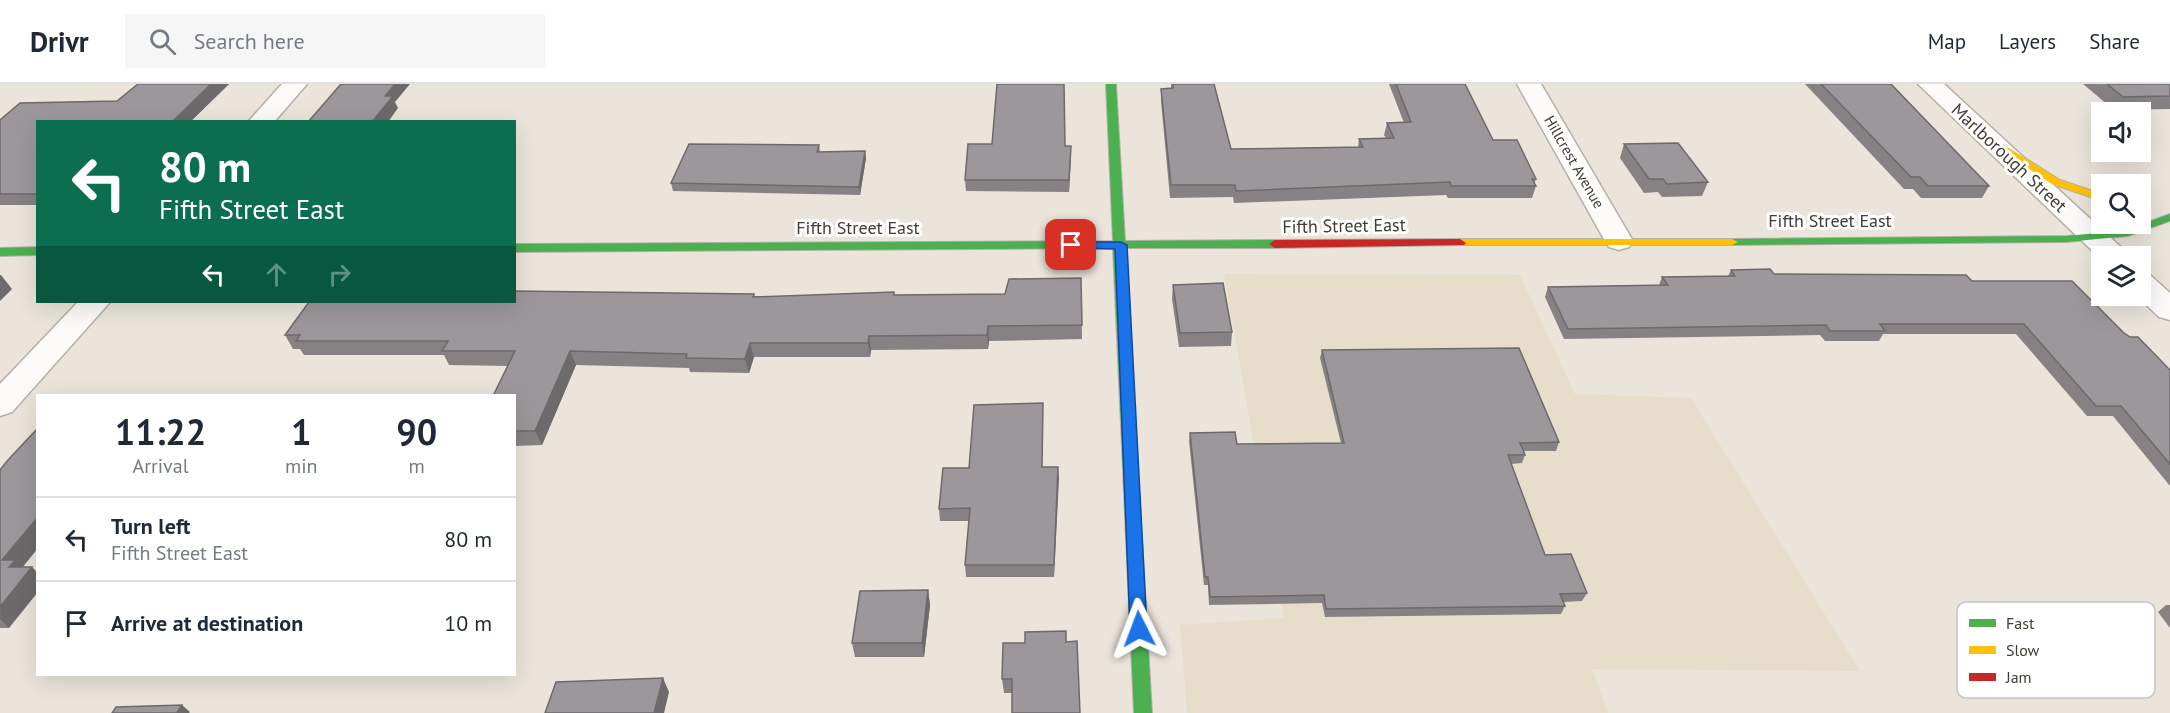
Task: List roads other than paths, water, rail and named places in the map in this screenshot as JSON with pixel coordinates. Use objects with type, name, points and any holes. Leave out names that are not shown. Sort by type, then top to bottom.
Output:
[{"type":"street","points":[[262,120],[295,84]]},
{"type":"street","points":[[1111,84],[1121,245],[1143,713]]},
{"type":"street","name":"Hillcrest Avenue","points":[[1529,84],[1619,241]]},
{"type":"street","name":"Marlborough Street","points":[[1930,84],[2103,246]]},
{"type":"street","points":[[1988,138],[2048,179],[2068,189],[2091,195]]},
{"type":"street","name":"Fifth Street East","points":[[2106,246],[2136,229],[2170,218]]},
{"type":"street","name":"Fifth Street East","points":[[516,248],[1619,241],[2091,247]]},
{"type":"street","points":[[0,252],[36,251]]},
{"type":"street","points":[[2151,292],[2170,310]]},
{"type":"street","points":[[0,404],[94,303]]}]
